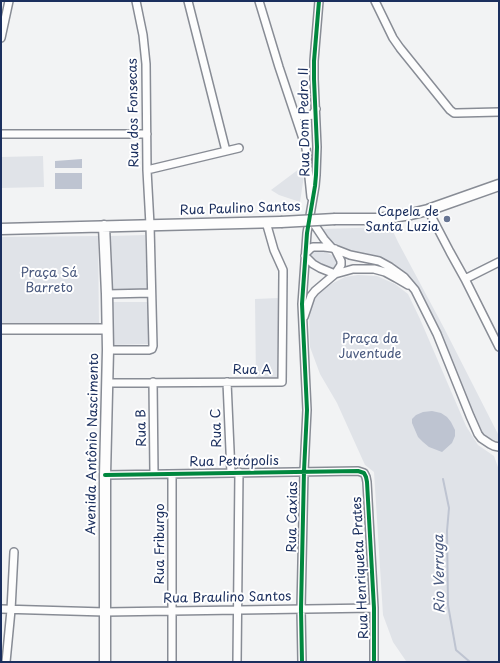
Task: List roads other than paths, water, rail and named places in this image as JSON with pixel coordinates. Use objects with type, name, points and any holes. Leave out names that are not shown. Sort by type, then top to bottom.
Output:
[{"type":"main road","name":"Rua Paulino Santos","points":[[1,229],[379,219],[428,210],[496,188]]},
{"type":"main road","name":"Avenida Antônio Nascimento","points":[[104,226],[108,350],[105,475],[106,662]]},
{"type":"street","points":[[1,38],[9,1]]},
{"type":"street","name":"Rua dos Fonsecas","points":[[136,1],[143,35],[146,64],[147,170],[150,225]]},
{"type":"street","points":[[188,1],[226,151]]},
{"type":"street","points":[[259,1],[306,148],[311,207]]},
{"type":"street","name":"Rua Dom Pedro II","points":[[306,254],[307,233],[316,186],[317,147],[314,61],[320,1]]},
{"type":"street","points":[[375,1],[393,38],[450,110],[454,113],[499,112]]},
{"type":"street","points":[[295,112],[302,116],[308,116],[312,115],[316,110]]},
{"type":"street","points":[[1,134],[147,134]]},
{"type":"street","points":[[147,170],[239,148]]},
{"type":"street","points":[[428,210],[499,347]]},
{"type":"street","points":[[303,325],[311,296],[335,274],[341,263],[334,249],[324,239],[310,217]]},
{"type":"street","name":"Rua A","points":[[107,383],[282,381],[283,270],[274,250],[266,222]]},
{"type":"street","points":[[108,350],[152,349],[150,225]]},
{"type":"street","points":[[415,290],[385,272],[374,269],[353,269],[335,274],[313,264],[306,254],[313,247],[334,249],[350,255],[379,262],[390,267],[404,277],[415,290],[437,334],[475,429],[485,441],[499,447]]},
{"type":"street","name":"Rua Caxias","points":[[302,662],[301,609],[307,410],[302,304],[306,254]]},
{"type":"street","points":[[465,279],[499,262]]},
{"type":"street","points":[[107,294],[151,294]]},
{"type":"street","points":[[1,329],[107,329]]},
{"type":"street","name":"Rua B","points":[[153,382],[154,474]]},
{"type":"street","name":"Rua C","points":[[227,382],[230,473]]},
{"type":"street","name":"Rua Petrópolis","points":[[105,475],[304,471],[358,471],[364,473]]},
{"type":"street","points":[[237,662],[239,472]]},
{"type":"street","name":"Rua Henriqueta Prates","points":[[364,473],[366,477],[374,608],[374,662]]},
{"type":"street","name":"Rua Friburgo","points":[[172,474],[172,662]]},
{"type":"street","points":[[6,662],[11,610],[14,552]]},
{"type":"street","name":"Rua Braulino Santos","points":[[1,609],[105,612],[374,608]]},
{"type":"waterway","name":"Rio Verruga","points":[[443,479],[449,508],[447,531],[448,605],[456,650],[470,662]]},
{"type":"place","name":"Capela de Santa Luzia","points":[[447,219]]},
{"type":"park label","name":"Praça Sá Barreto","points":[[49,280]]},
{"type":"park label","name":"Praça da Juventude","points":[[370,346]]}]
